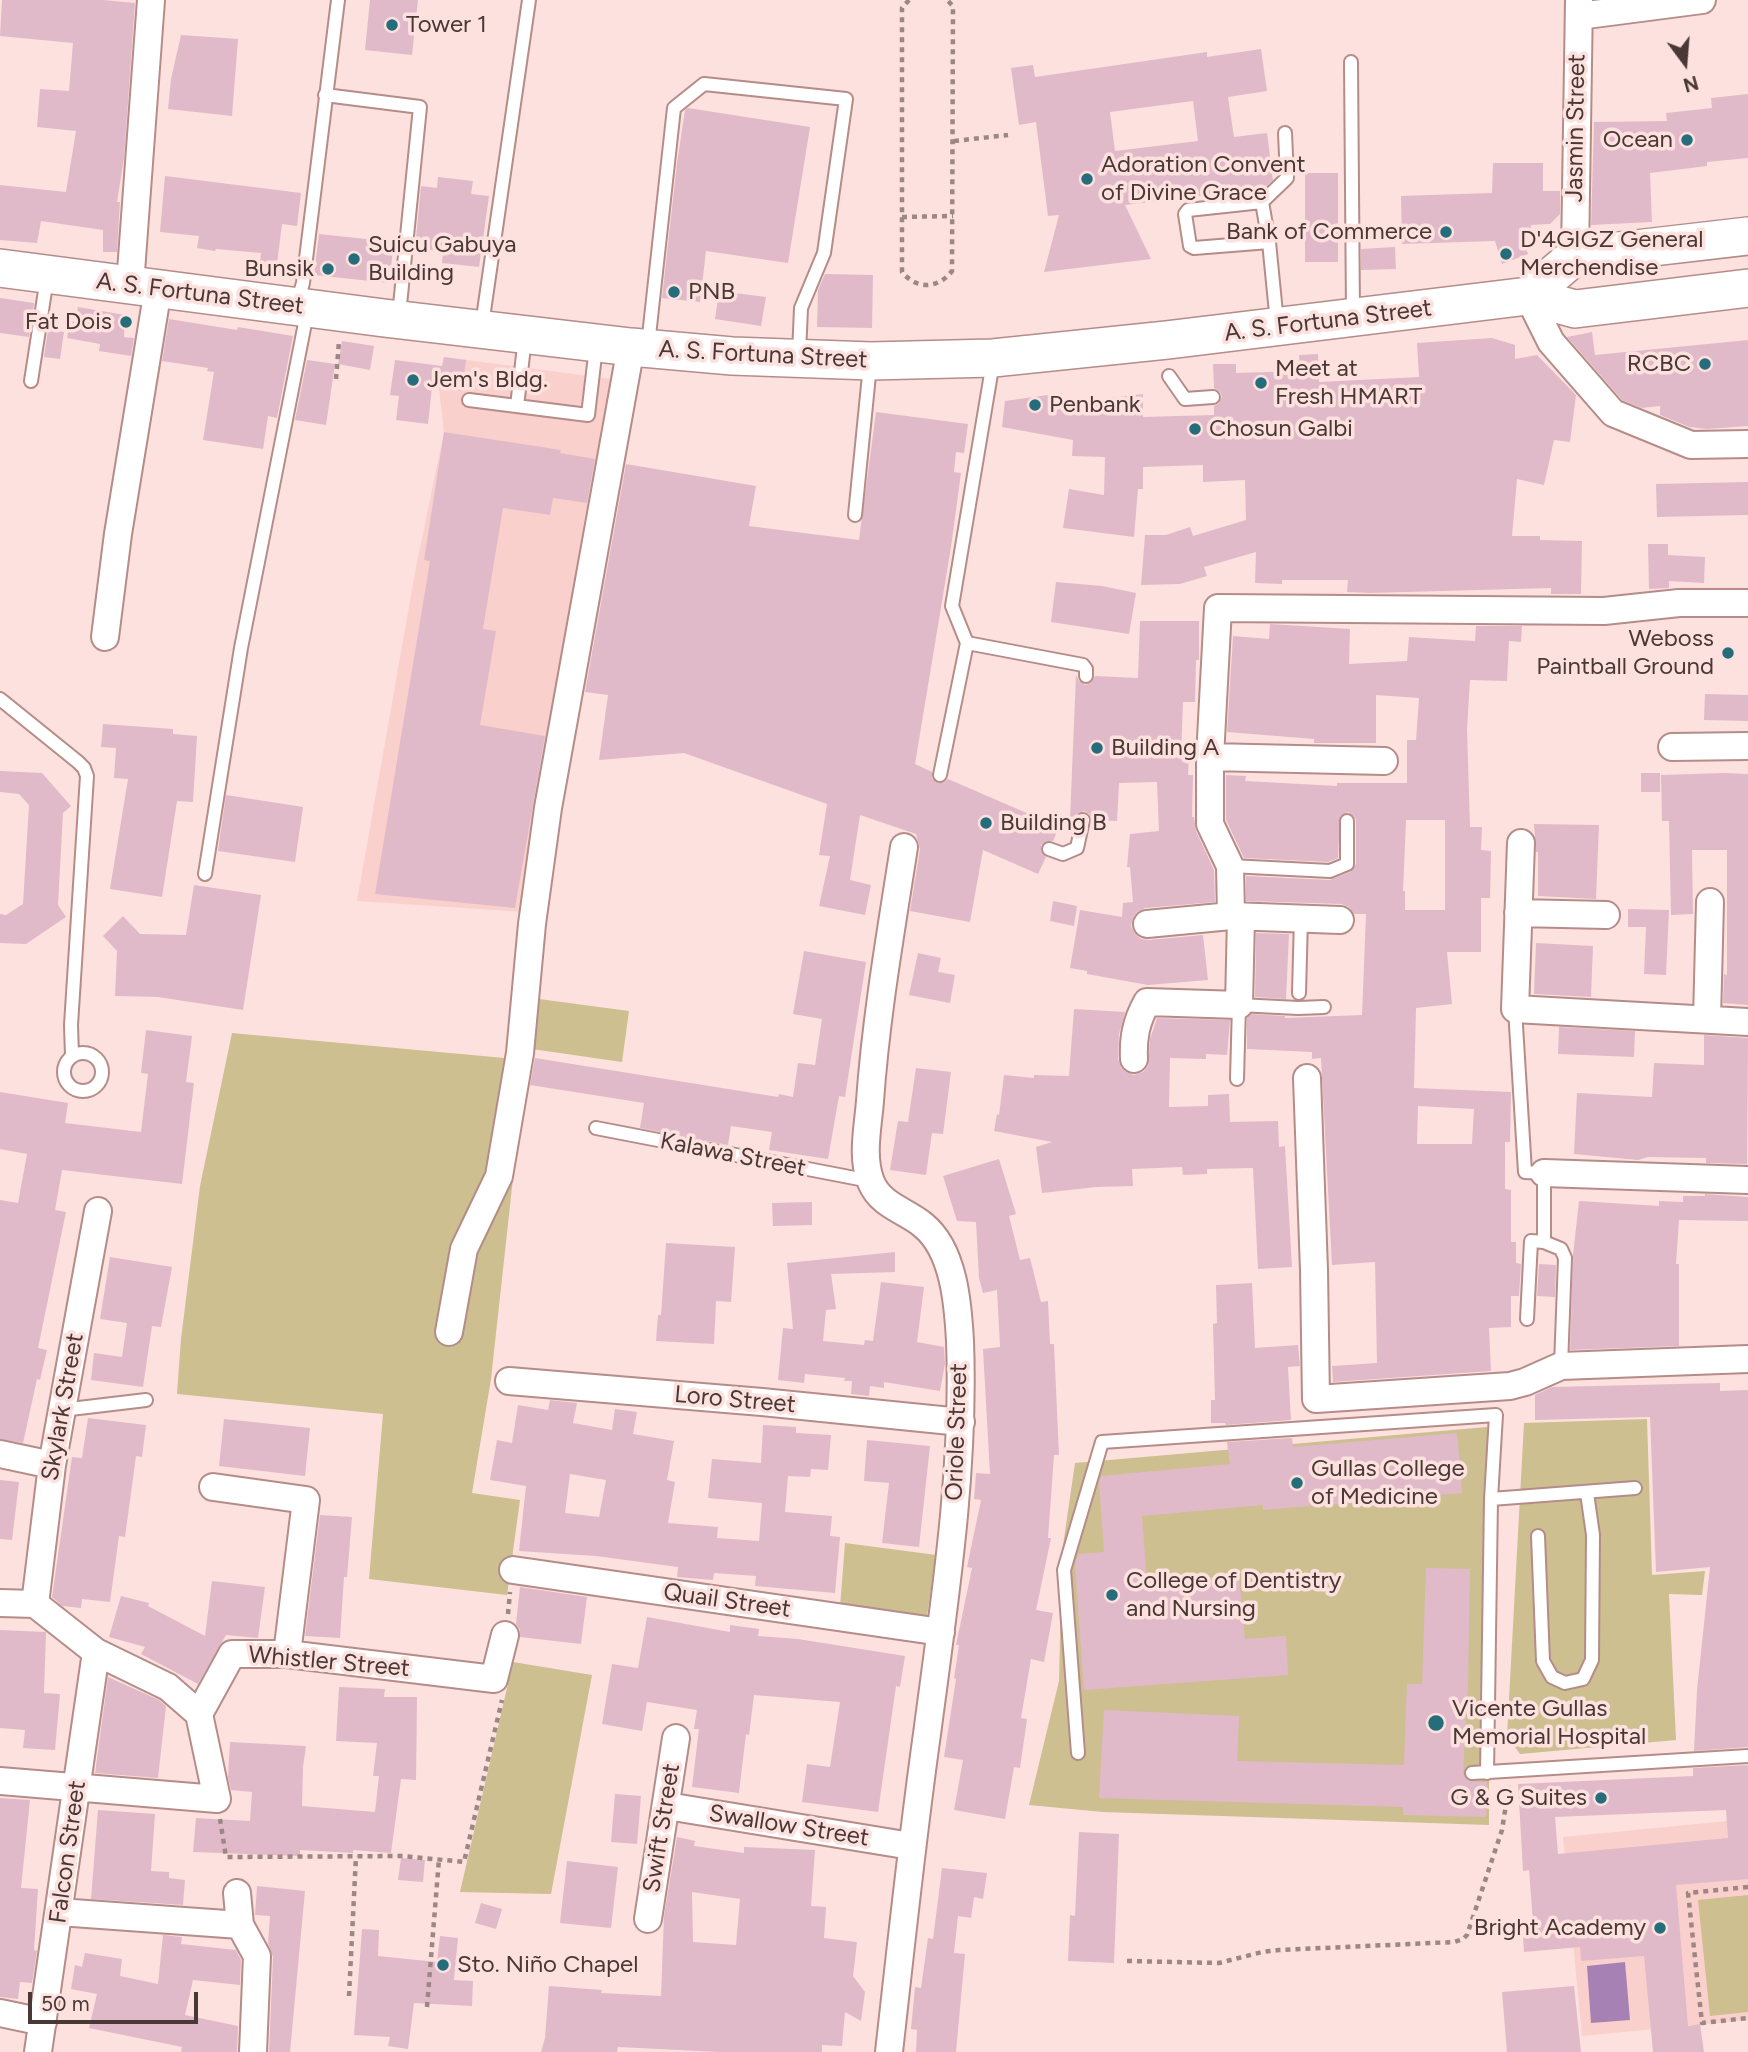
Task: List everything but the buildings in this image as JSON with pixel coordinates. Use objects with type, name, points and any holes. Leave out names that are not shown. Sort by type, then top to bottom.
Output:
[{"type":"main road","points":[[1528,296],[1575,256],[1748,236]]},
{"type":"main road","name":"A. S. Fortuna Street","points":[[0,268],[398,320],[625,346],[732,356],[871,361],[1168,356],[1278,327],[1528,296],[1575,309],[1748,288]]},
{"type":"street","points":[[105,637],[144,287],[151,0]]},
{"type":"street","points":[[1578,8],[1702,0]]},
{"type":"street","name":"Jasmin Street","points":[[1575,256],[1578,8]]},
{"type":"street","points":[[1528,296],[1551,342],[1614,413],[1691,445],[1748,444]]},
{"type":"street","points":[[449,1332],[464,1249],[499,1176],[520,1053],[532,924],[548,808],[625,346]]},
{"type":"street","points":[[1134,1059],[1133,1037],[1147,1002],[1238,1005],[1236,916],[1230,866],[1210,824],[1210,757],[1217,608],[1604,611],[1679,603],[1748,603]]},
{"type":"street","points":[[1672,747],[1748,746]]},
{"type":"street","points":[[1210,757],[1384,761]]},
{"type":"street","points":[[1521,843],[1515,1009],[1748,1022]]},
{"type":"street","points":[[871,1181],[866,1158],[874,1037],[904,846]]},
{"type":"street","points":[[1707,1019],[1710,902]]},
{"type":"street","points":[[1518,913],[1606,915]]},
{"type":"street","points":[[1147,925],[1236,916],[1340,920]]},
{"type":"street","points":[[1307,1078],[1317,1399],[1510,1386],[1561,1366],[1748,1359]]},
{"type":"street","points":[[1544,1173],[1748,1181]]},
{"type":"street","name":"Oriole Street","points":[[871,1181],[879,1196],[892,1207],[923,1224],[938,1241],[947,1262],[956,1299],[960,1339],[961,1422],[954,1522],[911,1846],[889,2052]]},
{"type":"street","name":"Skylark Street","points":[[34,1604],[52,1465],[98,1211]]},
{"type":"street","name":"Loro Street","points":[[509,1381],[961,1422]]},
{"type":"street","points":[[0,1454],[52,1465]]},
{"type":"street","points":[[213,1488],[306,1500],[287,1654]]},
{"type":"street","name":"Quail Street","points":[[513,1570],[941,1632]]},
{"type":"street","points":[[0,1603],[34,1604],[96,1652],[167,1687],[199,1714],[217,1799],[0,1781]]},
{"type":"street","points":[[499,1685],[505,1635]]},
{"type":"street","name":"Falcon Street","points":[[38,2052],[96,1652]]},
{"type":"street","name":"Whistler Street","points":[[199,1714],[232,1654],[287,1654],[499,1685]]},
{"type":"street","name":"Swift Street","points":[[648,1919],[676,1738]]},
{"type":"street","name":"Swallow Street","points":[[667,1806],[911,1846]]},
{"type":"street","points":[[237,1893],[240,1925],[257,1956],[253,2052]]},
{"type":"street","points":[[59,1912],[240,1925]]},
{"type":"street","points":[[0,2013],[43,2022]]},
{"type":"lane","points":[[205,874],[241,648],[315,309],[303,283],[338,0]]},
{"type":"lane","points":[[482,329],[529,0]]},
{"type":"lane","points":[[1352,62],[1353,317]]},
{"type":"lane","points":[[469,400],[588,415],[625,346],[674,108],[704,84],[846,99],[824,253],[801,308],[798,358]]},
{"type":"lane","points":[[325,95],[420,107],[398,320]]},
{"type":"lane","points":[[1269,242],[1197,249],[1190,246],[1185,214],[1188,210],[1262,202],[1287,178],[1285,132]]},
{"type":"lane","points":[[1262,202],[1278,327]]},
{"type":"lane","points":[[31,381],[47,274]]},
{"type":"lane","points":[[517,406],[526,334]]},
{"type":"lane","points":[[1168,356],[1185,399],[1213,397]]},
{"type":"lane","points":[[940,775],[967,643],[952,606],[993,358]]},
{"type":"lane","points":[[855,515],[871,361]]},
{"type":"lane","points":[[967,643],[1083,665],[1086,676]]},
{"type":"lane","points":[[0,699],[78,762],[87,776],[71,1025],[72,1056]]},
{"type":"lane","points":[[1049,849],[1063,854],[1077,848],[1083,820]]},
{"type":"lane","points":[[1230,866],[1330,871],[1347,864],[1347,821]]},
{"type":"lane","points":[[1299,993],[1301,918]]},
{"type":"lane","points":[[1237,1079],[1238,1005],[1298,1009],[1324,1007]]},
{"type":"lane","points":[[1515,1009],[1525,1172],[1544,1173],[1544,1242]]},
{"type":"lane","name":"Kalawa Street","points":[[596,1128],[871,1181]]},
{"type":"lane","points":[[1527,1319],[1531,1241],[1544,1242],[1561,1249],[1565,1258],[1561,1366]]},
{"type":"lane","points":[[61,1410],[146,1400]]},
{"type":"lane","points":[[1078,1753],[1064,1570],[1102,1442],[1496,1415],[1491,1499],[1488,1773]]},
{"type":"lane","points":[[1491,1499],[1634,1488]]},
{"type":"lane","points":[[1538,1536],[1543,1661],[1552,1677],[1565,1683],[1583,1678],[1592,1660],[1593,1535],[1587,1493]]},
{"type":"lane","points":[[1472,1773],[1511,1773],[1748,1756]]},
{"type":"path","points":[[909,0],[902,8],[902,272],[914,283],[930,286],[939,283],[952,271],[953,6],[947,0]]},
{"type":"path","points":[[954,141],[1007,135]]},
{"type":"path","points":[[902,217],[953,216]]},
{"type":"path","points":[[315,309],[336,379]]},
{"type":"path","points":[[505,1635],[513,1570]]},
{"type":"path","points":[[217,1799],[226,1857],[403,1856],[464,1862],[499,1685]]},
{"type":"path","points":[[1128,1961],[1219,1963],[1279,1950],[1454,1942],[1463,1939],[1467,1935],[1502,1829],[1511,1773]]},
{"type":"path","points":[[349,1996],[356,1856]]},
{"type":"path","points":[[427,2007],[439,1859]]},
{"type":"path","points":[[1748,1887],[1688,1893],[1702,2023],[1748,2018]]},
{"type":"shaded area","points":[[444,357],[612,379],[584,522],[524,912],[357,901],[416,567],[444,432],[439,388]]},
{"type":"shaded area","points":[[539,999],[629,1011],[622,1062],[532,1049]]},
{"type":"shaded area","points":[[232,1033],[526,1060],[491,1379],[472,1493],[520,1500],[507,1595],[369,1579],[383,1414],[177,1394],[200,1186]]},
{"type":"shaded area","points":[[1647,1419],[1652,1575],[1705,1571],[1702,1595],[1669,1594],[1676,1740],[1520,1754],[1507,1736],[1524,1423]]},
{"type":"shaded area","points":[[1487,1427],[1489,1825],[1103,1812],[1029,1805],[1059,1681],[1062,1552],[1075,1463]]},
{"type":"shaded area","points":[[845,1543],[936,1555],[927,1616],[919,1620],[840,1607]]},
{"type":"shaded area","points":[[513,1662],[592,1675],[551,1894],[460,1892]]},
{"type":"shaded area","name":"Bright Academy","points":[[1748,1819],[1748,2020],[1582,2036],[1563,1837]]},
{"type":"shaded area","points":[[1748,1895],[1748,2012],[1710,2016],[1698,1900]]},
{"type":"shaded area","points":[[1625,1962],[1630,2020],[1591,2023],[1587,1966]]},
{"type":"place","name":"Tower 1","points":[[392,25]]},
{"type":"place","name":"Ocean","points":[[1687,140]]},
{"type":"place","name":"Adoration Convent of Divine Grace","points":[[1087,179]]},
{"type":"place","name":"Bank of Commerce","points":[[1446,232]]},
{"type":"place","name":"D'4GIGZ General Merchendise","points":[[1506,254]]},
{"type":"place","name":"Suicu Gabuya Building","points":[[354,259]]},
{"type":"place","name":"Bunsik","points":[[328,269]]},
{"type":"place","name":"PNB","points":[[674,292]]},
{"type":"place","name":"Fat Dois","points":[[126,322]]},
{"type":"place","name":"RCBC","points":[[1705,364]]},
{"type":"place","name":"Jem's Bldg.","points":[[413,380]]},
{"type":"place","name":"Meet at Fresh HMART","points":[[1261,383]]},
{"type":"place","name":"Penbank","points":[[1035,405]]},
{"type":"place","name":"Chosun Galbi","points":[[1195,429]]},
{"type":"place","name":"Weboss Paintball Ground","points":[[1728,653]]},
{"type":"place","name":"Building A","points":[[1097,748]]},
{"type":"place","name":"Building B","points":[[986,823]]},
{"type":"place","name":"Gullas College of Medicine","points":[[1297,1483]]},
{"type":"place","name":"College of Dentistry and Nursing","points":[[1112,1595]]},
{"type":"place","name":"Vicente Gullas Memorial Hospital","points":[[1436,1723]]},
{"type":"place","name":"G & G Suites","points":[[1601,1798]]},
{"type":"place","name":"Bright Academy","points":[[1660,1928]]},
{"type":"place","name":"Sto. Niño Chapel","points":[[443,1965]]}]
